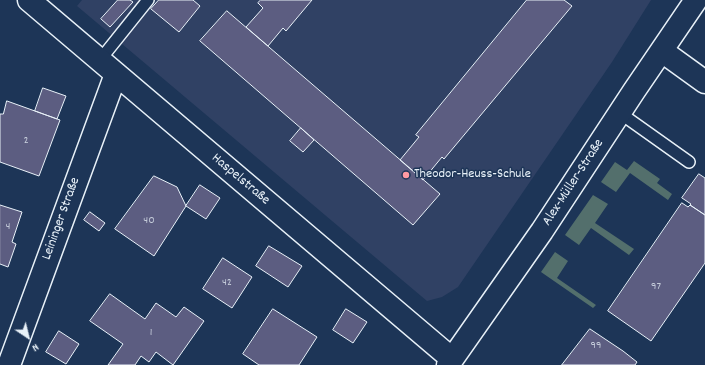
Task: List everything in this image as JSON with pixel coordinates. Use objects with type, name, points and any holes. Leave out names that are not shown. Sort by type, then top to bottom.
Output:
[{"type":"street","name":"Haspelstraße","points":[[29,0],[450,362]]},
{"type":"street","name":"Alex-Müller-Straße","points":[[450,362],[542,231],[696,0]]},
{"type":"street","points":[[662,50],[705,82]]},
{"type":"street","name":"Leininger Straße","points":[[9,365],[116,74]]},
{"type":"lane","points":[[100,60],[148,0]]},
{"type":"lane","points":[[620,113],[689,162]]},
{"type":"shaded area","name":"Theodor-Heuss-Schule","points":[[82,0],[651,0],[612,62],[458,287],[442,297],[427,301],[77,6]]},
{"type":"green space","points":[[634,161],[660,179],[657,183],[672,194],[668,200],[630,173],[616,192],[601,182],[615,162],[627,170]]},
{"type":"green space","points":[[593,195],[608,204],[595,223],[634,249],[629,255],[591,228],[579,245],[565,235]]},
{"type":"green space","points":[[555,252],[568,261],[557,278],[596,305],[593,308],[541,272]]},
{"type":"building","points":[[118,0],[130,0],[133,2],[110,27],[101,19]]},
{"type":"building","points":[[159,0],[193,0],[200,6],[179,32],[151,9]]},
{"type":"building","points":[[261,0],[312,0],[286,31],[283,28],[268,46],[246,27],[263,8],[258,3]]},
{"type":"building","points":[[527,0],[564,0],[572,6],[444,159],[442,157],[423,180],[400,160],[419,137],[416,135]]},
{"type":"building","points":[[227,11],[440,194],[413,225],[200,41]]},
{"type":"building","points":[[43,88],[66,96],[57,119],[35,111]]},
{"type":"building","points":[[7,101],[60,120],[39,176],[0,162],[0,114],[3,114]]},
{"type":"building","points":[[301,128],[314,140],[303,152],[290,141]]},
{"type":"building","points":[[699,174],[705,178],[705,215],[682,198]]},
{"type":"building","points":[[154,176],[177,187],[186,206],[154,256],[115,229]]},
{"type":"building","points":[[200,185],[220,198],[206,219],[186,206]]},
{"type":"building","points":[[682,203],[688,207],[690,205],[705,215],[705,263],[651,341],[608,311]]},
{"type":"building","points":[[0,205],[22,212],[12,242],[16,244],[8,267],[0,264]]},
{"type":"building","points":[[90,212],[105,223],[99,231],[84,220]]},
{"type":"building","points":[[269,246],[302,266],[288,287],[256,266]]},
{"type":"building","points":[[223,258],[252,277],[232,308],[203,289]]},
{"type":"building","points":[[110,294],[145,319],[156,303],[176,317],[184,307],[204,321],[173,365],[156,352],[149,362],[141,356],[135,365],[108,365],[123,344],[90,321]]},
{"type":"building","points":[[273,309],[317,337],[299,365],[259,365],[243,354]]},
{"type":"building","points":[[346,309],[367,322],[353,343],[333,330]]},
{"type":"building","points":[[590,329],[637,362],[635,365],[562,365]]},
{"type":"building","points":[[59,331],[79,344],[66,364],[46,352]]},
{"type":"place","name":"Theodor-Heuss-Schule","points":[[406,175]]}]
